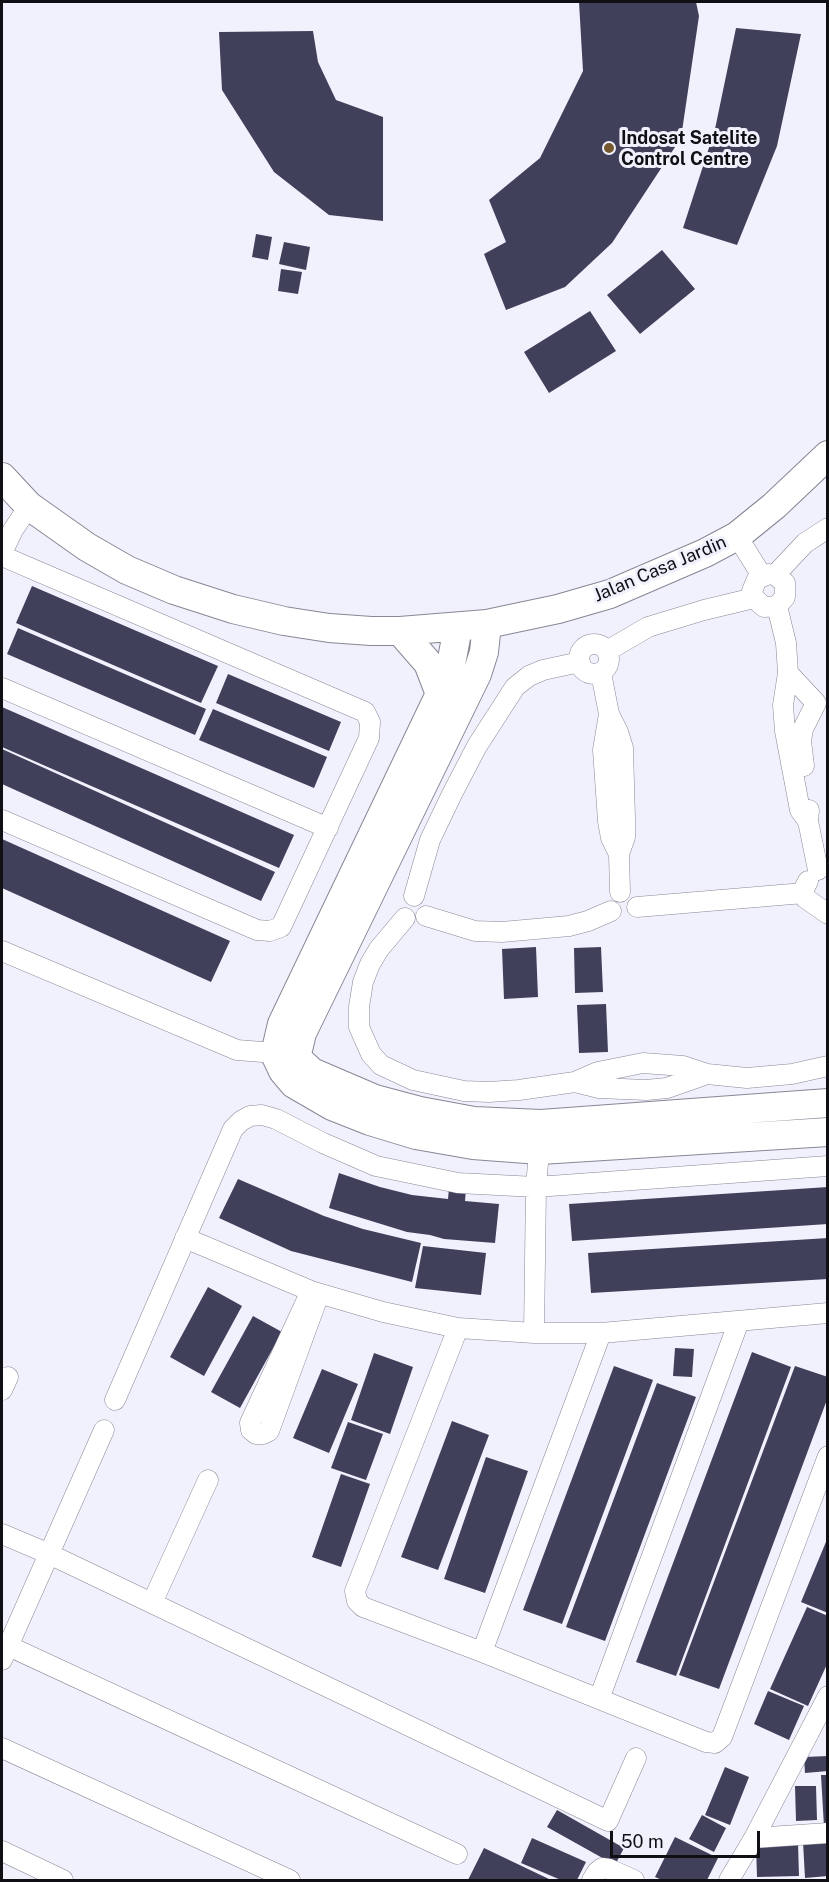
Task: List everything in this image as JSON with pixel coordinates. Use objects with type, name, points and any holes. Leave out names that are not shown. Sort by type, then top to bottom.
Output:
[{"type":"street","name":"Jalan Casa Jardin","points":[[2,477],[29,506],[87,547],[127,570],[174,590],[233,609],[284,621],[340,629],[400,631],[487,624],[558,609],[610,594],[705,553],[737,536],[774,506],[828,455]]},
{"type":"street","points":[[2,820],[257,930],[270,931],[281,927],[369,738],[370,722],[364,712],[2,555],[13,530],[29,506]]},
{"type":"street","points":[[737,536],[768,575],[785,584],[786,590],[782,602],[777,606],[764,607],[754,598],[753,585],[757,579],[768,575],[805,543],[828,528]]},
{"type":"street","points":[[607,651],[648,627],[754,598]]},
{"type":"street","points":[[777,606],[786,643],[788,673],[784,693],[784,724],[800,810],[808,821],[823,871],[811,875],[804,893],[808,901],[828,914]]},
{"type":"street","points":[[286,1054],[302,1033],[477,674],[484,652],[487,624]]},
{"type":"street","points":[[458,627],[453,660],[440,694],[282,1024],[286,1054],[283,1071],[294,1084],[332,1106],[416,1135],[462,1143],[540,1137],[828,1103]]},
{"type":"street","points":[[400,631],[428,663],[440,694]]},
{"type":"street","points":[[598,645],[607,651],[609,661],[601,673],[590,674],[585,671],[580,662],[580,656],[586,646],[598,645]]},
{"type":"street","points":[[414,896],[430,840],[452,794],[477,746],[515,687],[529,676],[543,670],[580,662]]},
{"type":"street","points":[[601,673],[609,714],[603,750],[608,820],[611,838],[619,854],[620,892],[611,900],[611,911],[614,916],[625,919],[630,917],[637,908],[804,893]]},
{"type":"street","points":[[788,673],[822,703],[803,729],[801,741],[809,808],[808,821]]},
{"type":"street","points":[[2,688],[328,828]]},
{"type":"street","points":[[620,892],[630,894],[637,908]]},
{"type":"street","points":[[420,897],[428,905],[426,916],[416,923],[405,918],[402,907],[408,898],[420,897]]},
{"type":"street","points":[[426,916],[476,931],[502,932],[569,926],[611,911]]},
{"type":"street","points":[[405,918],[379,949],[370,964],[363,982],[358,1027],[370,1054],[381,1065],[413,1080],[464,1091],[519,1090],[575,1082],[597,1072],[643,1063],[683,1066],[707,1074],[747,1078],[769,1078],[828,1066]]},
{"type":"street","points":[[2,951],[237,1050],[286,1054]]},
{"type":"street","points":[[575,1082],[622,1090],[646,1090],[667,1088],[707,1074]]},
{"type":"street","points":[[115,1400],[233,1129],[240,1121],[250,1116],[262,1115],[276,1119],[376,1166],[458,1183],[536,1187],[828,1166]]},
{"type":"street","points":[[540,1137],[828,1132]]},
{"type":"street","points":[[534,1333],[536,1187],[540,1137]]},
{"type":"street","points":[[185,1238],[315,1292],[383,1312],[458,1328],[534,1333],[601,1333],[828,1313]]},
{"type":"street","points":[[315,1292],[269,1431],[256,1434],[251,1430],[250,1423],[315,1292]]},
{"type":"street","points":[[599,1699],[739,1321]]},
{"type":"street","points":[[458,1328],[355,1596],[363,1607],[706,1742],[716,1743],[719,1740],[825,1468]]},
{"type":"street","points":[[482,1652],[601,1333]]},
{"type":"street","points":[[104,1430],[4,1650],[457,1854]]},
{"type":"street","points":[[152,1603],[208,1480]]},
{"type":"street","points":[[2,1534],[47,1553],[608,1821],[636,1758]]},
{"type":"street","points":[[729,1881],[821,1724],[828,1696]]},
{"type":"street","points":[[2,1748],[290,1881]]},
{"type":"street","points":[[754,1838],[828,1833]]},
{"type":"street","points":[[2,1851],[63,1881]]},
{"type":"street","points":[[597,1874],[609,1869],[634,1881]]},
{"type":"building","name":"Indosat Satelite Control Centre","points":[[579,2],[696,2],[699,16],[681,138],[612,243],[565,287],[506,310],[484,254],[506,242],[489,200],[540,158],[583,71]]},
{"type":"building","points":[[736,28],[801,34],[777,146],[737,245],[683,228],[715,129]]},
{"type":"building","points":[[313,31],[318,62],[336,100],[383,117],[383,221],[329,215],[274,172],[222,90],[219,32]]},
{"type":"building","points":[[256,234],[272,237],[268,260],[252,257]]},
{"type":"building","points":[[284,242],[310,247],[306,270],[279,264]]},
{"type":"building","points":[[662,250],[695,289],[640,334],[607,295]]},
{"type":"building","points":[[281,269],[302,272],[298,294],[278,291]]},
{"type":"building","points":[[590,311],[616,351],[549,393],[524,352]]},
{"type":"building","points":[[32,586],[218,666],[201,703],[16,623]]},
{"type":"building","points":[[18,628],[206,709],[195,735],[7,654]]},
{"type":"building","points":[[228,674],[341,722],[329,751],[216,703]]},
{"type":"building","points":[[2,707],[294,835],[279,868],[2,747]]},
{"type":"building","points":[[213,709],[327,757],[314,788],[199,740]]},
{"type":"building","points":[[2,749],[275,872],[261,901],[2,784]]},
{"type":"building","points":[[2,839],[230,941],[211,982],[2,888]]},
{"type":"building","points":[[536,947],[538,997],[504,999],[502,949]]},
{"type":"building","points":[[601,947],[603,992],[575,993],[574,948]]},
{"type":"building","points":[[606,1004],[608,1052],[579,1053],[577,1005]]},
{"type":"building","points":[[339,1173],[412,1195],[448,1199],[449,1188],[466,1189],[465,1201],[499,1204],[495,1243],[444,1239],[407,1232],[329,1208]]},
{"type":"building","points":[[238,1179],[324,1216],[363,1229],[421,1243],[412,1282],[291,1251],[219,1218]]},
{"type":"building","points":[[828,1187],[828,1224],[572,1241],[569,1204]]},
{"type":"building","points":[[828,1238],[828,1279],[591,1293],[588,1253]]},
{"type":"building","points":[[423,1246],[486,1253],[481,1295],[415,1288]]},
{"type":"building","points":[[208,1287],[242,1306],[204,1376],[170,1357]]},
{"type":"building","points":[[253,1316],[282,1332],[240,1408],[211,1392]]},
{"type":"building","points":[[675,1348],[694,1349],[692,1377],[673,1376]]},
{"type":"building","points":[[752,1352],[791,1367],[676,1676],[636,1662]]},
{"type":"building","points":[[374,1353],[413,1367],[390,1434],[351,1420]]},
{"type":"building","points":[[614,1366],[653,1380],[562,1624],[523,1610]]},
{"type":"building","points":[[795,1366],[828,1377],[828,1397],[719,1689],[679,1675]]},
{"type":"building","points":[[322,1369],[358,1384],[329,1453],[293,1438]]},
{"type":"building","points":[[657,1383],[696,1397],[605,1641],[566,1627]]},
{"type":"building","points":[[452,1421],[489,1435],[438,1570],[401,1557]]},
{"type":"building","points":[[348,1422],[383,1434],[366,1480],[331,1468]]},
{"type":"building","points":[[486,1457],[528,1471],[485,1593],[444,1579]]},
{"type":"building","points":[[341,1474],[370,1484],[341,1567],[312,1557]]},
{"type":"building","points":[[828,1537],[828,1613],[801,1602]]},
{"type":"building","points":[[807,1607],[828,1616],[828,1662],[808,1706],[770,1689]]},
{"type":"building","points":[[768,1691],[804,1706],[789,1740],[754,1724]]},
{"type":"building","points":[[828,1756],[828,1771],[805,1773],[804,1757]]},
{"type":"building","points":[[725,1767],[749,1777],[730,1825],[705,1815]]},
{"type":"building","points":[[821,1775],[828,1775],[828,1826],[824,1827]]},
{"type":"building","points":[[795,1786],[816,1786],[817,1820],[796,1821]]},
{"type":"building","points":[[557,1810],[624,1848],[615,1865],[547,1827]]},
{"type":"building","points":[[702,1815],[726,1828],[714,1852],[689,1839]]},
{"type":"building","points":[[675,1837],[718,1858],[707,1880],[662,1880],[655,1877]]},
{"type":"building","points":[[532,1838],[586,1862],[577,1880],[561,1880],[521,1863]]},
{"type":"building","points":[[828,1841],[828,1876],[805,1878],[803,1842]]},
{"type":"building","points":[[798,1843],[799,1876],[757,1877],[756,1845]]},
{"type":"building","points":[[484,1848],[551,1880],[468,1880]]},
{"type":"place","name":"Indosat Satelite Control Centre","points":[[609,148]]}]
